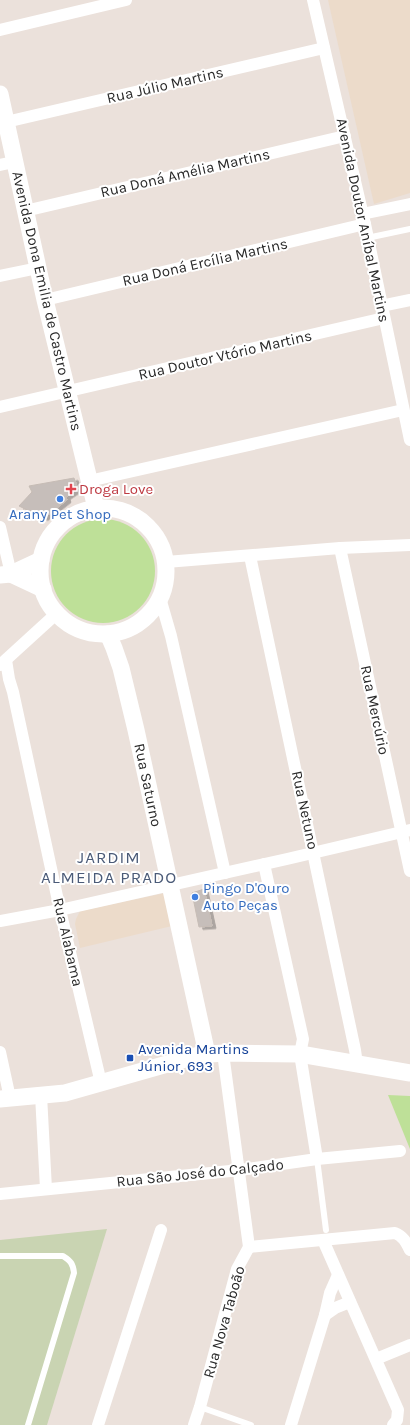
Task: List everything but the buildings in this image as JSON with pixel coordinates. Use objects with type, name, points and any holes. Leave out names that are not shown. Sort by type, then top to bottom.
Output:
[{"type":"street","points":[[0,30],[126,0]]},
{"type":"street","name":"Avenida Doutor Aníbal Martins","points":[[314,0],[345,136],[410,440]]},
{"type":"street","name":"Rua Júlio Martins","points":[[6,122],[324,48]]},
{"type":"street","name":"Avenida Dona Emilia de Castro Martins","points":[[0,94],[6,122],[7,164],[25,211],[66,392],[96,508]]},
{"type":"street","name":"Rua Doná Amélia Martins","points":[[25,211],[345,136]]},
{"type":"street","name":"Rua Doná Ercília Martins","points":[[45,300],[363,219],[410,204]]},
{"type":"street","points":[[0,276],[38,268]]},
{"type":"street","points":[[381,306],[410,300]]},
{"type":"street","name":"Rua Doutor Vtório Martins","points":[[0,407],[384,318]]},
{"type":"street","points":[[89,481],[403,410]]},
{"type":"street","points":[[96,508],[116,509],[127,512],[145,524],[159,541],[166,562],[166,580],[160,598],[150,614],[135,626],[122,632],[108,634],[89,633],[67,623],[56,614],[48,602],[40,580],[41,560],[47,541],[59,525],[75,514],[96,508]]},
{"type":"street","points":[[0,527],[6,575]]},
{"type":"street","points":[[166,562],[410,544]]},
{"type":"street","name":"Rua Mercúrio","points":[[340,548],[406,831],[410,871]]},
{"type":"street","name":"Rua Netuno","points":[[250,556],[314,853],[357,1064]]},
{"type":"street","points":[[6,575],[41,560]]},
{"type":"street","points":[[6,575],[43,590]]},
{"type":"street","points":[[160,598],[171,636],[225,873]]},
{"type":"street","points":[[3,663],[56,614]]},
{"type":"street","name":"Rua Saturno","points":[[108,634],[121,668],[170,885],[215,1054]]},
{"type":"street","name":"Rua Alabama","points":[[3,663],[13,692],[60,910],[101,1083]]},
{"type":"street","points":[[0,921],[60,910],[406,831]]},
{"type":"street","points":[[264,864],[303,1039],[300,1054],[317,1159]]},
{"type":"street","points":[[0,1052],[5,1098],[65,1092],[199,1055],[215,1054],[300,1054],[410,1073]]},
{"type":"street","name":"Rua Nova Taboão","points":[[194,1425],[237,1269],[249,1247],[240,1170],[215,1054]]},
{"type":"street","points":[[41,1095],[46,1189]]},
{"type":"street","name":"Rua São José do Calçado","points":[[0,1194],[240,1170],[317,1159],[400,1151]]},
{"type":"street","points":[[98,1425],[161,1230]]},
{"type":"street","points":[[249,1247],[325,1235],[395,1233],[400,1235],[406,1241],[410,1250]]},
{"type":"street","points":[[325,1235],[338,1275],[398,1410],[397,1420],[393,1425]]},
{"type":"street","points":[[291,1425],[325,1315],[330,1293],[338,1275]]},
{"type":"street","points":[[325,1315],[335,1308],[350,1302]]},
{"type":"street","points":[[376,1359],[410,1344]]},
{"type":"lane","points":[[367,238],[410,229]]},
{"type":"lane","points":[[317,1159],[325,1235]]},
{"type":"lane","points":[[0,1256],[64,1256],[71,1261],[74,1267],[74,1273],[28,1425]]},
{"type":"lane","points":[[200,1407],[251,1425]]},
{"type":"shaded area","points":[[328,0],[410,0],[410,193],[374,204]]},
{"type":"shaded area","points":[[165,893],[172,926],[80,948],[75,924],[80,911]]},
{"type":"green space","points":[[103,519],[123,523],[140,534],[151,551],[155,571],[151,591],[140,608],[123,619],[103,623],[83,619],[66,608],[55,591],[51,571],[55,551],[66,534],[83,523]]},
{"type":"green space","points":[[388,1095],[410,1096],[410,1149]]},
{"type":"green space","points":[[107,1229],[47,1425],[0,1425],[0,1240]]},
{"type":"place","name":"Droga Love","points":[[71,489]]},
{"type":"place","name":"Arany Pet Shop","points":[[60,499]]},
{"type":"place","name":"Pingo D'Ouro Auto Peças","points":[[195,897]]},
{"type":"place","name":"Avenida Martins Júnior, 693","points":[[130,1058]]},
{"type":"district","name":"JARDIM ALMEIDA PRADO","points":[[109,867]]}]
